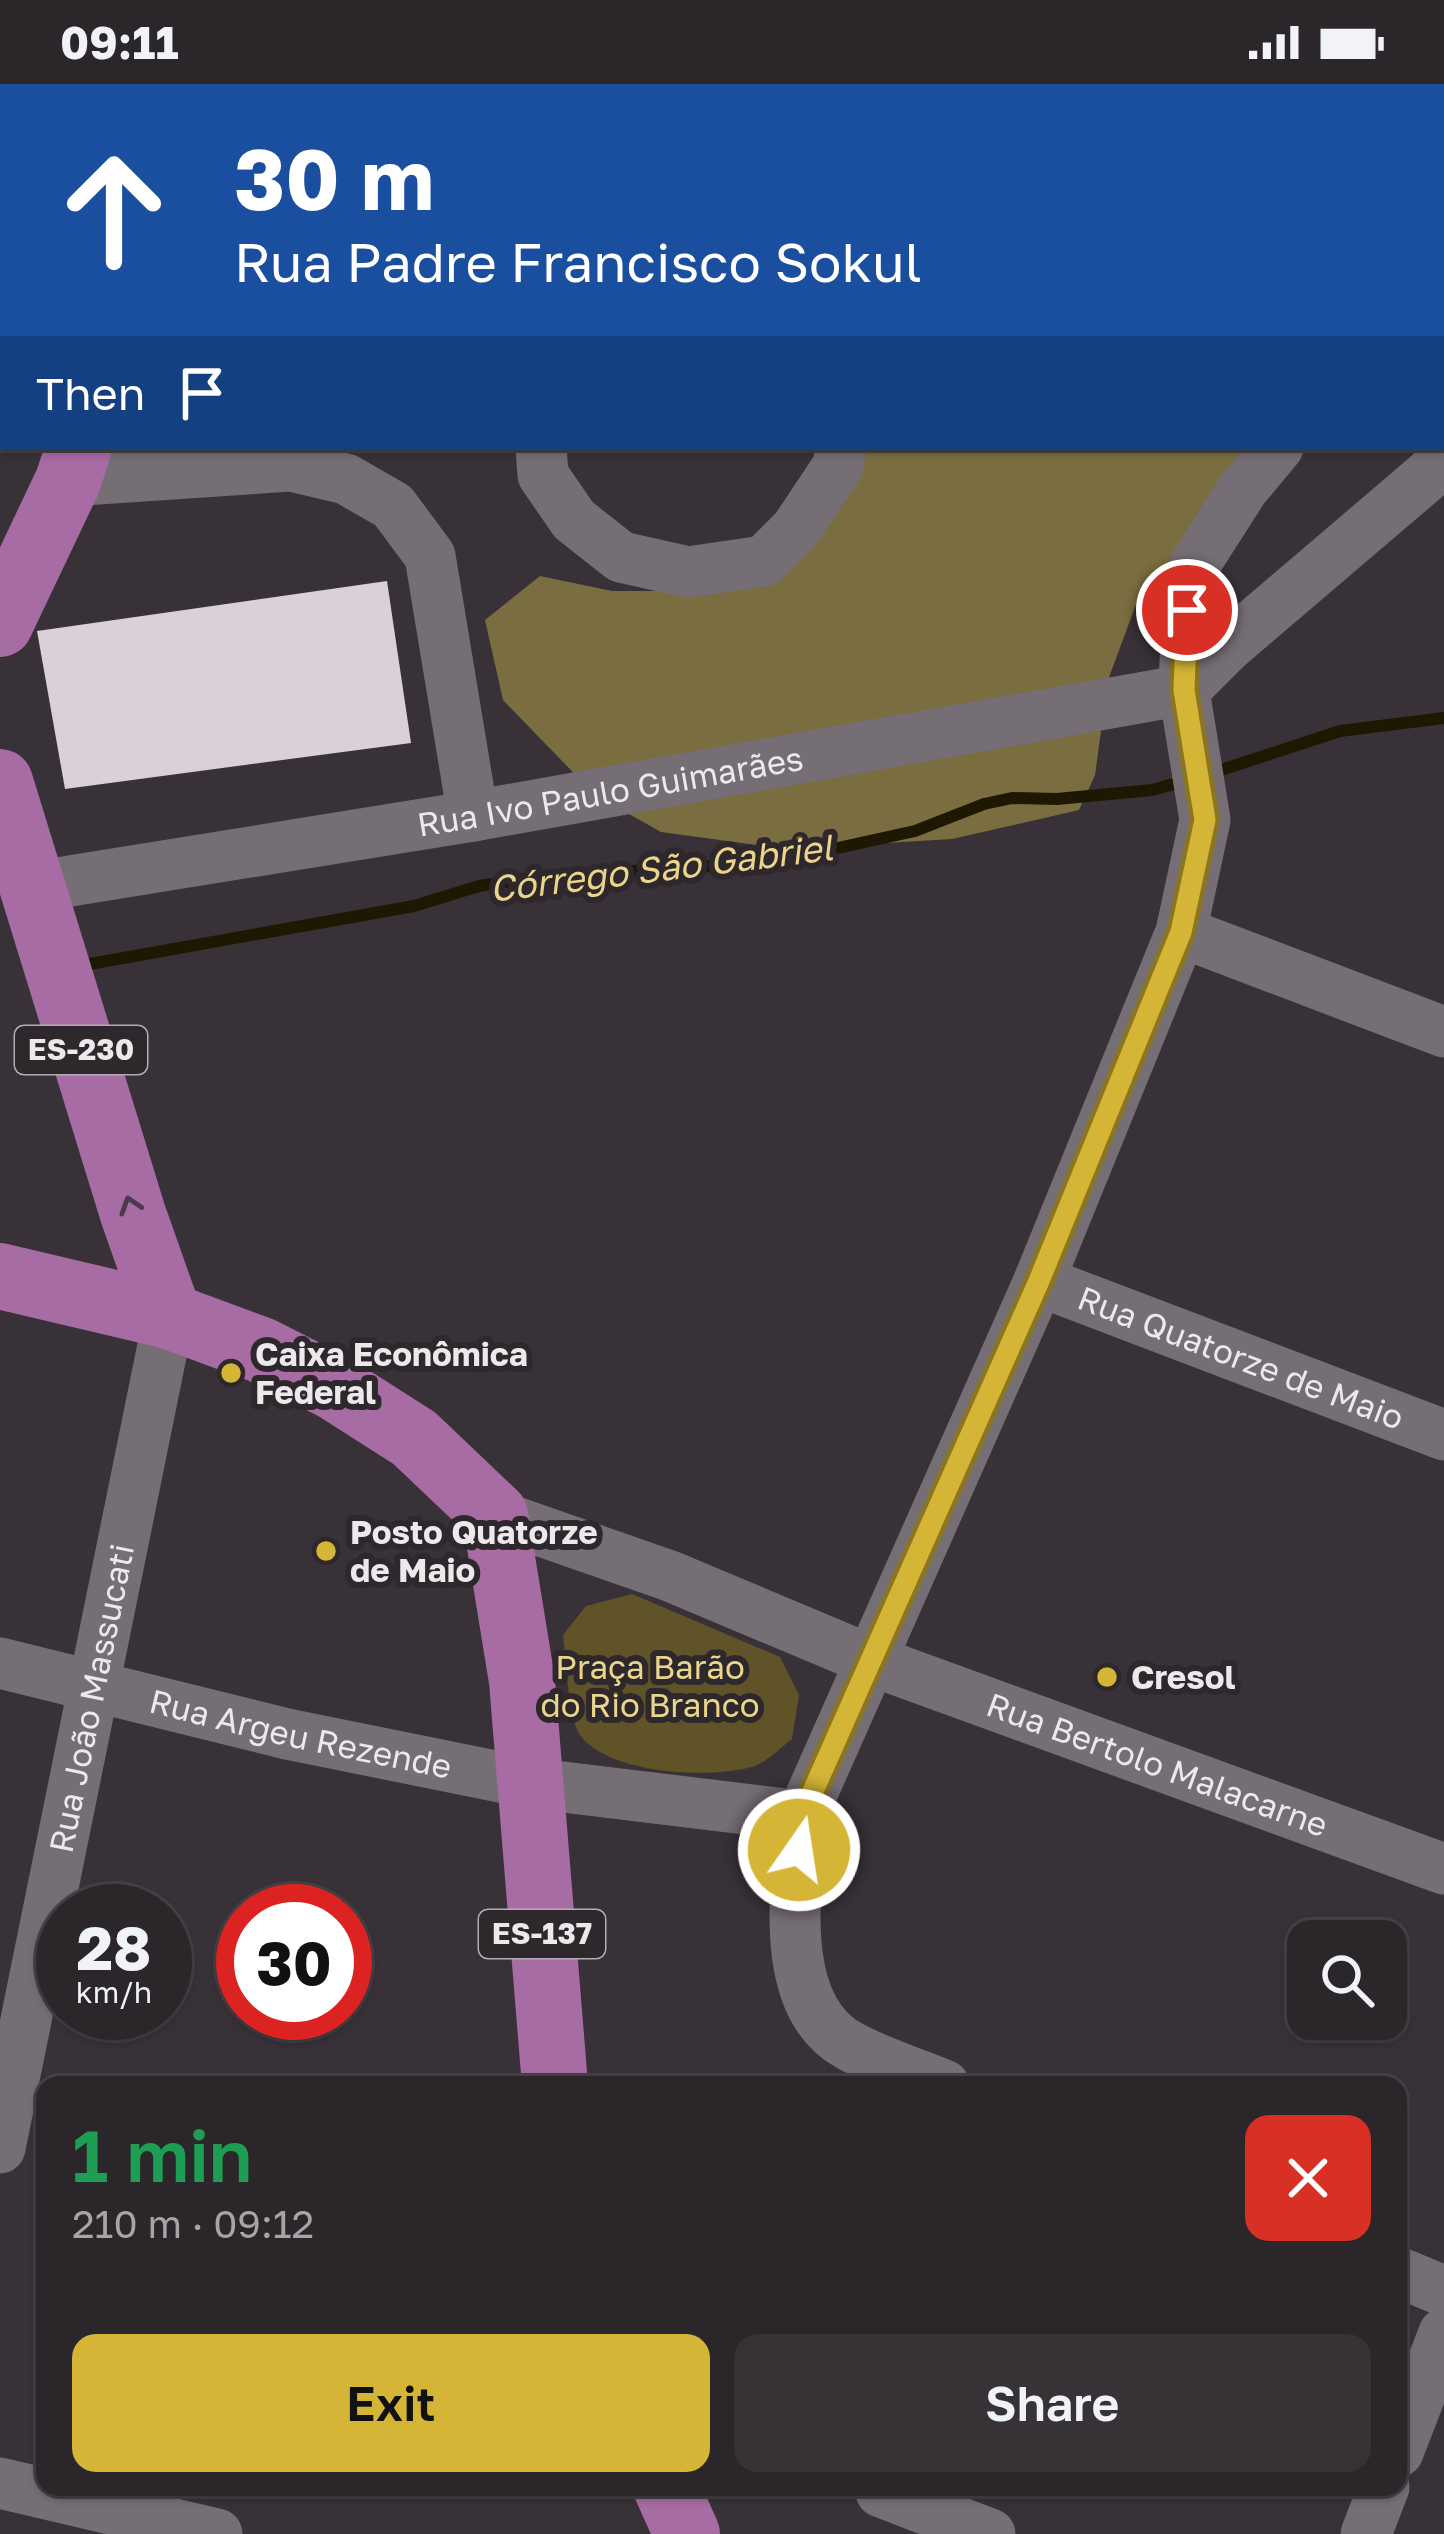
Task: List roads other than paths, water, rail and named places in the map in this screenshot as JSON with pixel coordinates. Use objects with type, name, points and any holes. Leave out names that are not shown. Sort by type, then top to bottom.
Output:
[{"type":"main road","points":[[0,624],[73,464]]},
{"type":"main road","name":"ES-230","points":[[0,782],[26,918],[169,1316]]},
{"type":"main road","points":[[0,1276],[169,1316],[261,1350],[334,1387],[414,1438],[495,1515]]},
{"type":"main road","name":"ES-137","points":[[495,1515],[522,1681],[554,2076]]},
{"type":"main road","points":[[670,2496],[687,2534]]},
{"type":"street","points":[[541,450],[543,475],[574,520],[621,557],[688,572],[764,561],[796,529],[838,466],[841,450]]},
{"type":"street","points":[[922,2076],[848,2045],[818,2021],[804,1990],[794,1918],[802,1816],[1039,1281],[1181,932],[1205,803],[1184,690],[1187,610],[1195,564],[1243,489],[1276,450]]},
{"type":"street","points":[[1184,690],[1227,647],[1432,472],[1444,453]]},
{"type":"street","points":[[73,464],[291,466],[346,478],[393,506],[430,556],[473,816]]},
{"type":"street","name":"Rua Ivo Paulo Guimarães","points":[[26,918],[473,816],[1184,690]]},
{"type":"street","points":[[1181,932],[1444,1031]]},
{"type":"street","name":"Rua Quatorze de Maio","points":[[1039,1281],[1444,1435]]},
{"type":"street","name":"Rua João Massucati","points":[[19,2120],[95,1687],[169,1316]]},
{"type":"street","points":[[495,1515],[670,1576],[870,1660]]},
{"type":"street","name":"Rua Bertolo Malacarne","points":[[870,1660],[1444,1869]]},
{"type":"street","name":"Rua Argeu Rezende","points":[[0,1663],[287,1734],[530,1783]]},
{"type":"street","points":[[530,1783],[802,1816]]},
{"type":"street","points":[[1407,2276],[1444,2291]]},
{"type":"street","points":[[1407,2429],[1444,2333]]},
{"type":"street","points":[[0,2482],[36,2491]]},
{"type":"street","points":[[58,2496],[217,2534]]},
{"type":"street","points":[[891,2496],[990,2534]]},
{"type":"street","points":[[1366,2534],[1381,2496]]},
{"type":"waterway","name":"Córrego São Gabriel","points":[[1209,774],[1340,731],[1444,718]]},
{"type":"waterway","name":"Córrego São Gabriel","points":[[84,965],[414,906],[479,886],[537,877],[774,862],[915,831],[1012,798],[1152,790],[1184,781]]},
{"type":"place","name":"Caixa Econômica Federal","points":[[231,1373]]},
{"type":"place","name":"Posto Quatorze de Maio","points":[[326,1551]]},
{"type":"place","name":"Cresol","points":[[1107,1677]]},
{"type":"park label","name":"Praça Barão do Rio Branco","points":[[650,1686]]}]
